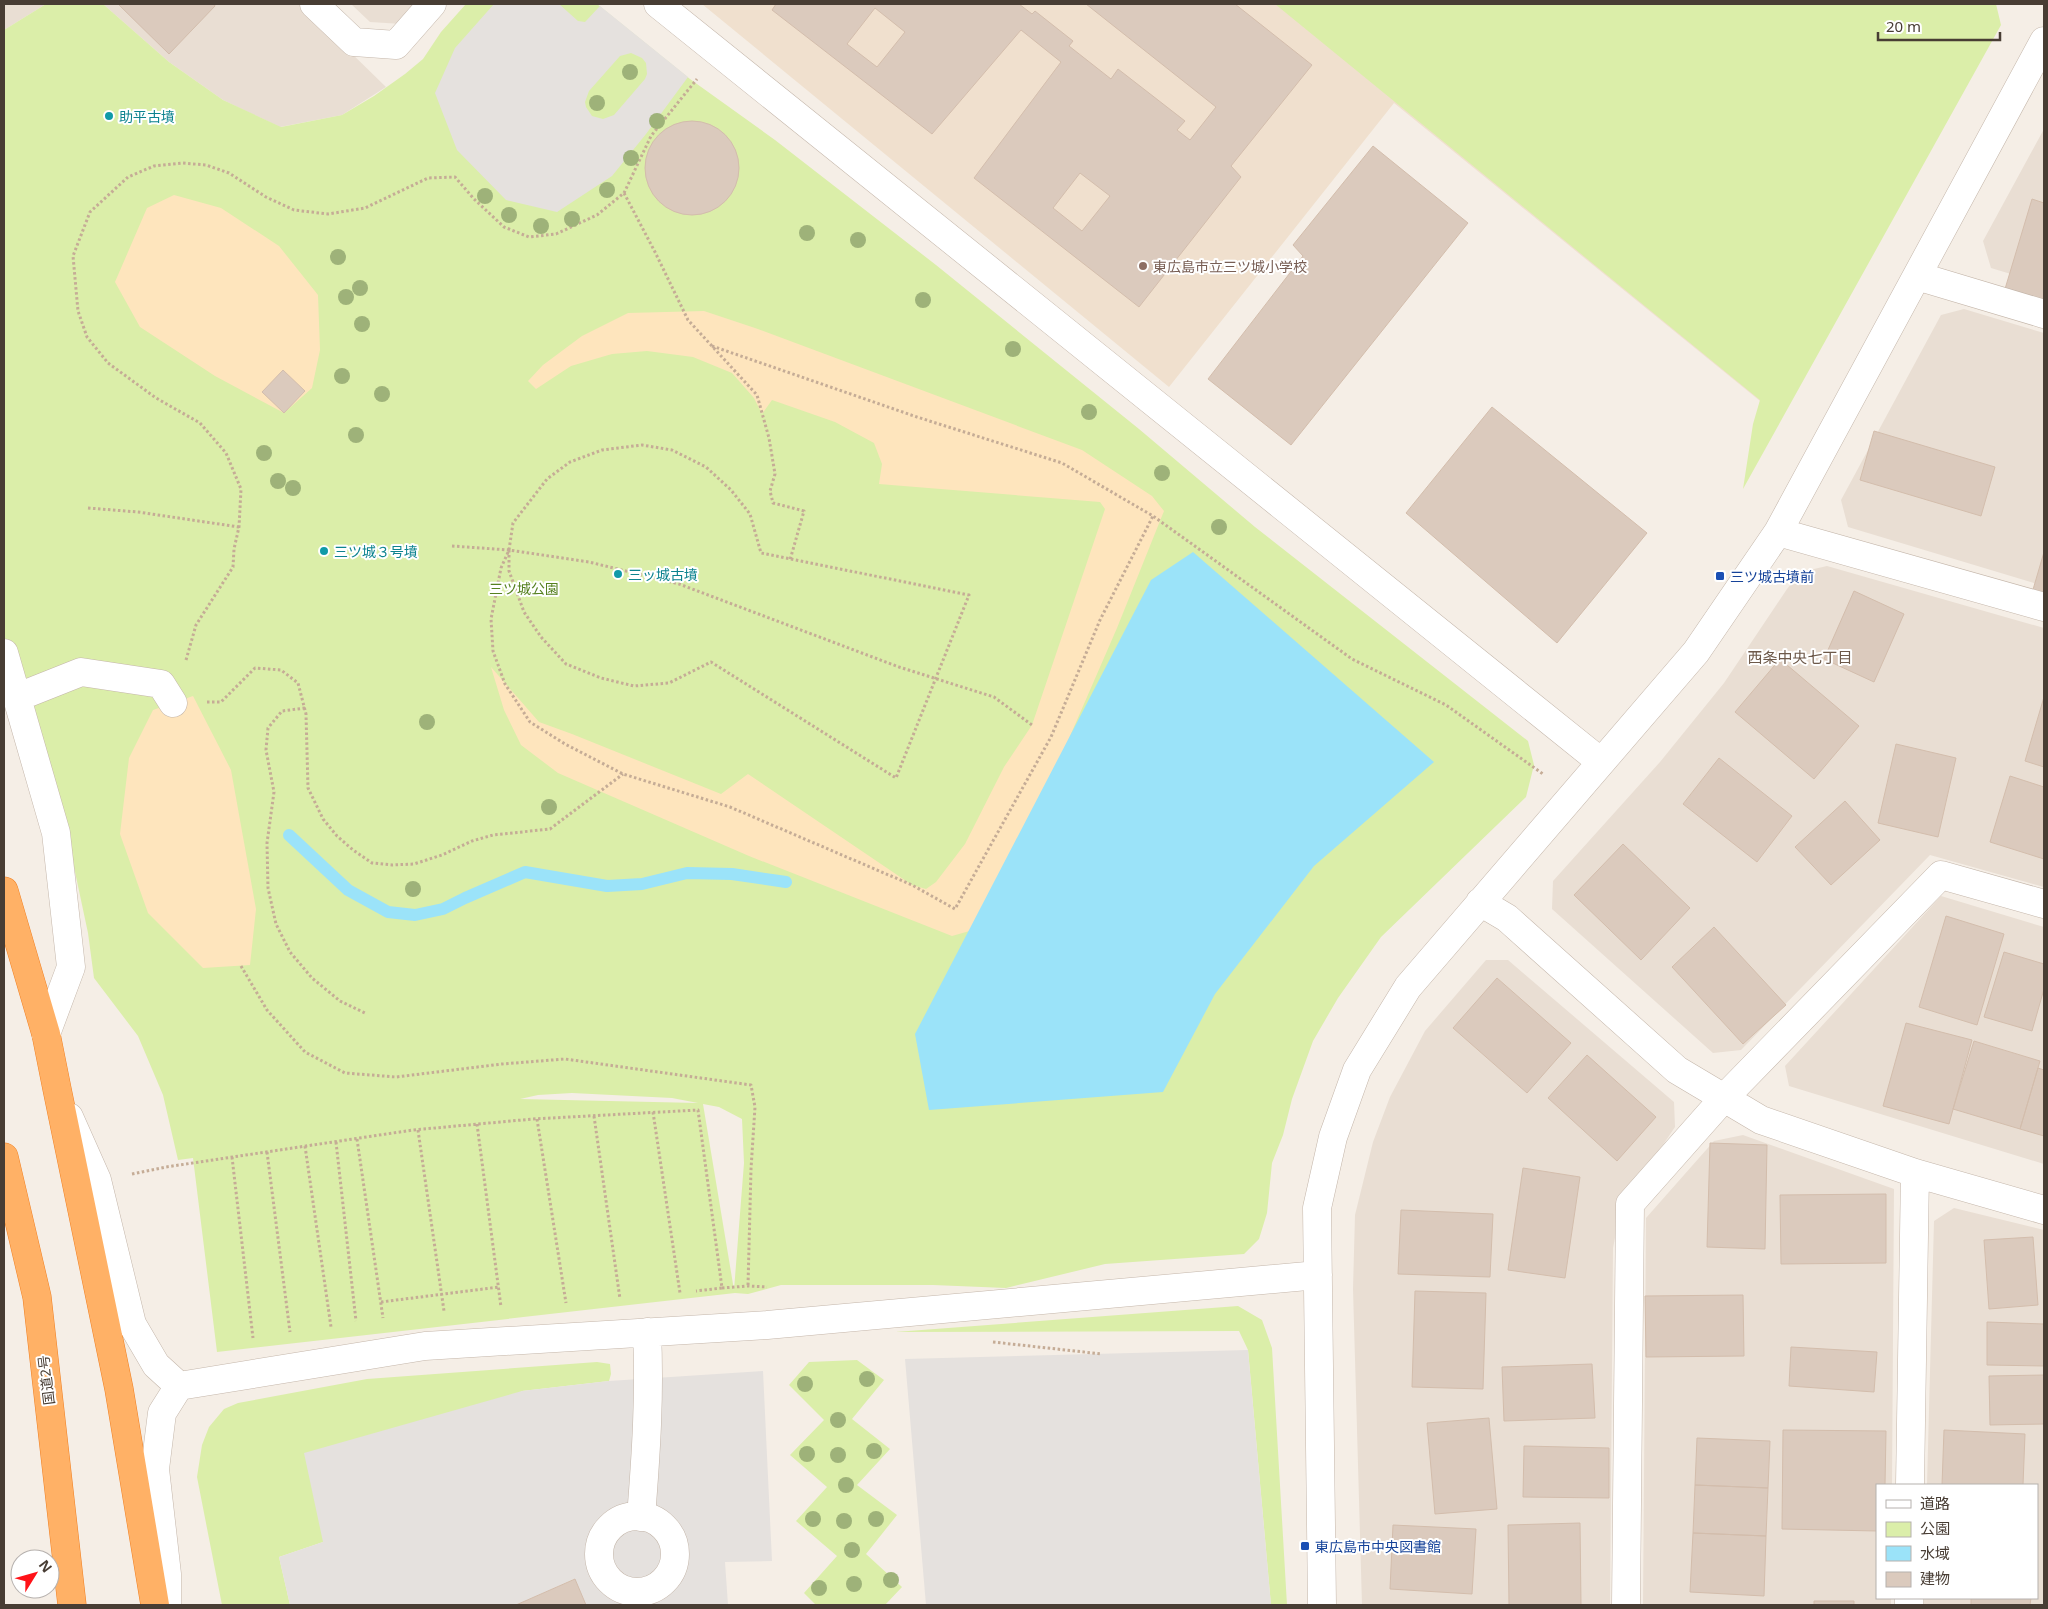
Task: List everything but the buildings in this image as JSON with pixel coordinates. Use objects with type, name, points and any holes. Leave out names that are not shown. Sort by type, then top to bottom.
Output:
[{"type":"highway","points":[[4,891],[46,1034],[58,1089],[119,1389],[155,1605]]},
{"type":"highway","name":"国道2号","points":[[4,1157],[37,1297],[72,1605]]},
{"type":"street","points":[[314,4],[354,42],[396,45],[432,4]]},
{"type":"street","points":[[658,4],[1601,762]]},
{"type":"street","points":[[1322,1605],[1317,1208],[1333,1137],[1357,1070],[1408,986],[1696,652],[1778,532],[2044,41]]},
{"type":"street","points":[[1917,276],[2044,314]]},
{"type":"street","points":[[1778,532],[2044,607]]},
{"type":"street","points":[[4,653],[56,833],[71,967],[46,1034]]},
{"type":"street","points":[[18,698],[81,672],[161,684],[173,703]]},
{"type":"street","points":[[1626,1605],[1630,1204],[1723,1098],[1941,875],[2044,904]]},
{"type":"street","points":[[1480,902],[1507,918],[1677,1070],[1761,1120],[1915,1173],[2044,1210]]},
{"type":"street","points":[[58,1089],[97,1180],[132,1324],[156,1365],[179,1386]]},
{"type":"street","points":[[1910,1484],[1915,1173]]},
{"type":"street","points":[[168,1605],[167,1574],[155,1469],[162,1413],[179,1386],[425,1346],[777,1324],[1318,1275]]},
{"type":"street","points":[[641,1517],[648,1437],[649,1379],[647,1332]]},
{"type":"path","points":[[623,774],[550,830],[493,835],[414,864],[392,866],[372,863],[352,850],[337,836],[323,818],[308,788],[305,708],[298,683],[280,670],[255,668],[220,702],[173,703],[196,625],[233,567],[234,549],[239,527],[241,489],[226,453],[200,423],[156,398],[108,363],[88,337],[78,312],[73,256],[90,212],[128,177],[154,166],[182,163],[206,165],[229,173],[266,197],[294,210],[328,214],[365,208],[428,178],[455,176],[474,199],[504,227],[529,237],[556,234],[597,215],[624,192],[651,136],[698,78]]},
{"type":"path","points":[[624,192],[688,320],[756,395],[770,438],[775,474],[770,491],[773,502],[804,511],[790,560]]},
{"type":"path","points":[[712,346],[917,417],[1062,463],[1153,516],[1352,659],[1446,705],[1544,774]]},
{"type":"path","points":[[642,445],[672,450],[706,467],[731,490],[750,514],[761,553],[969,595],[896,778],[711,662],[669,683],[634,686],[601,678],[566,664],[541,637],[524,612],[509,571],[509,550],[513,523],[547,479],[570,462],[602,450],[642,445]]},
{"type":"path","points":[[88,508],[138,512],[239,527]]},
{"type":"path","points":[[509,550],[501,568],[491,618],[493,651],[505,684],[530,722],[565,744],[623,774],[730,807],[912,885],[956,909],[1051,737],[1100,620],[1153,516]]},
{"type":"path","points":[[452,546],[509,550],[589,562],[679,584],[890,663],[994,697],[1032,725]]},
{"type":"path","points":[[305,708],[282,712],[268,728],[266,750],[274,792],[267,843],[268,888],[276,924],[290,952],[312,978],[340,1001],[367,1014]]},
{"type":"path","points":[[241,966],[267,1010],[304,1052],[345,1073],[396,1077],[502,1064],[565,1059],[751,1085],[755,1106],[751,1169],[748,1286],[671,1294]]},
{"type":"path","points":[[97,1180],[166,1167],[418,1130],[537,1118],[698,1110],[722,1288]]},
{"type":"path","points":[[653,1112],[680,1293]]},
{"type":"path","points":[[594,1116],[620,1300]]},
{"type":"path","points":[[537,1118],[566,1306],[575,1305]]},
{"type":"path","points":[[477,1124],[502,1313]]},
{"type":"path","points":[[418,1130],[445,1319]]},
{"type":"path","points":[[357,1139],[384,1326]]},
{"type":"path","points":[[336,1142],[357,1329]]},
{"type":"path","points":[[305,1146],[332,1332]]},
{"type":"path","points":[[267,1152],[290,1338]]},
{"type":"path","points":[[232,1157],[254,1342]]},
{"type":"path","points":[[381,1302],[499,1287]]},
{"type":"path","points":[[611,1300],[629,1299]]},
{"type":"shaded area","points":[[4,4],[46,4],[4,30]]},
{"type":"shaded area","points":[[103,4],[301,4],[386,87],[342,115],[280,127],[223,100],[169,62]]},
{"type":"shaded area","points":[[351,4],[418,4],[402,24],[370,22]]},
{"type":"shaded area","points":[[494,4],[559,4],[578,21],[585,22],[600,6],[688,77],[612,176],[557,212],[506,200],[457,150],[435,93],[455,48]],"holes":[[[631,53],[642,58],[646,63],[647,74],[645,79],[614,115],[603,119],[592,116],[585,102],[589,91],[620,56]]]},
{"type":"shaded area","name":"東広島市立三ツ城小学校","points":[[702,4],[1898,4],[1760,401],[1394,103],[1169,387]]},
{"type":"shaded area","points":[[2044,129],[2044,284],[1991,268],[1983,241]]},
{"type":"shaded area","points":[[1964,309],[2044,333],[2044,586],[1848,527],[1841,500],[1941,315]]},
{"type":"shaded area","points":[[1827,566],[2044,628],[2044,887],[1930,855],[1741,1050],[1713,1053],[1552,909],[1553,881],[1660,762],[1724,683],[1787,589],[1801,572]]},
{"type":"shaded area","points":[[1941,896],[2044,927],[2044,1164],[1789,1086],[1785,1066]]},
{"type":"shaded area","points":[[1486,960],[1508,960],[1674,1102],[1675,1127],[1621,1207],[1613,1248],[1610,1605],[1362,1605],[1353,1289],[1355,1215],[1373,1142],[1390,1097],[1425,1031]]},
{"type":"shaded area","points":[[1743,1135],[1894,1189],[1892,1484],[1876,1484],[1876,1599],[1891,1599],[1891,1605],[1643,1605],[1646,1218],[1714,1141]]},
{"type":"shaded area","points":[[1954,1208],[2044,1230],[2044,1605],[1924,1605],[1924,1599],[2038,1599],[2038,1484],[1927,1484],[1934,1221]]},
{"type":"shaded area","points":[[1248,1350],[1271,1605],[926,1605],[905,1359]]},
{"type":"shaded area","points":[[763,1371],[772,1561],[725,1562],[728,1605],[586,1605],[574,1579],[516,1605],[290,1605],[279,1557],[323,1542],[304,1453],[522,1391],[609,1381]]},
{"type":"green space","name":"三ツ城公園","points":[[46,4],[103,4],[169,62],[223,100],[281,127],[342,115],[374,96],[423,59],[441,32],[466,4],[597,4],[690,79],[775,140],[936,265],[1139,429],[1255,527],[1528,741],[1534,765],[1526,797],[1381,937],[1338,998],[1313,1041],[1292,1099],[1283,1135],[1272,1163],[1267,1213],[1259,1239],[1244,1254],[1105,1264],[1006,1288],[933,1285],[781,1285],[748,1294],[735,1293],[217,1352],[193,1158],[178,1160],[163,1095],[138,1036],[94,978],[88,933],[68,839],[24,688],[4,635],[4,30]],"holes":[[[572,1093],[672,1098],[698,1103],[520,1099],[538,1095]],[[703,1104],[719,1107],[742,1119],[744,1163],[734,1290]]]},
{"type":"green space","points":[[1275,4],[1996,4],[2001,25],[1743,489],[1753,424],[1760,400]]},
{"type":"green space","points":[[1238,1306],[1262,1320],[1272,1348],[1287,1605],[1271,1605],[1248,1350],[1239,1331],[895,1332]]},
{"type":"green space","points":[[857,1360],[884,1380],[852,1419],[890,1449],[857,1485],[897,1515],[866,1554],[902,1587],[885,1605],[816,1605],[804,1593],[837,1556],[796,1521],[827,1487],[790,1455],[824,1420],[789,1385],[809,1362]]},
{"type":"green space","points":[[597,1362],[610,1364],[611,1374],[609,1381],[522,1391],[323,1542],[279,1557],[290,1605],[222,1605],[197,1477],[202,1445],[209,1427],[224,1409],[238,1403],[367,1379]]},
{"type":"sand","points":[[174,195],[221,208],[279,246],[318,295],[320,350],[312,388],[284,413],[215,376],[140,327],[115,282],[147,208]]},
{"type":"sand","points":[[704,311],[755,328],[1082,450],[1152,496],[1164,511],[1117,628],[1067,743],[973,930],[952,936],[749,856],[558,773],[521,745],[504,710],[491,667],[539,722],[721,794],[748,774],[912,885],[926,889],[936,882],[965,844],[1004,767],[1032,725],[1105,509],[1100,502],[879,484],[882,464],[874,443],[835,422],[772,400],[762,414],[754,398],[732,373],[693,357],[647,351],[612,354],[571,366],[536,389],[528,381],[543,365],[582,336],[628,313]]},
{"type":"sand","points":[[193,696],[231,770],[256,909],[250,965],[203,968],[148,913],[120,834],[129,758],[153,710]]},
{"type":"water","points":[[1193,552],[1434,762],[1314,866],[1215,994],[1163,1092],[929,1110],[915,1034],[1151,580]]},
{"type":"waterway","points":[[289,835],[348,890],[388,912],[415,915],[443,909],[525,872],[607,886],[642,884],[687,873],[732,874],[786,882]]},
{"type":"place","name":"助平古墳","points":[[109,116]]},
{"type":"place","name":"東広島市立三ツ城小学校","points":[[1143,266]]},
{"type":"place","name":"三ツ城３号墳","points":[[324,551]]},
{"type":"place","name":"三ッ城古墳","points":[[618,574]]},
{"type":"place","name":"三ツ城古墳前","points":[[1720,576]]},
{"type":"place","name":"東広島市中央図書館","points":[[1305,1546]]},
{"type":"district","name":"西条中央七丁目","points":[[1800,657]]}]
